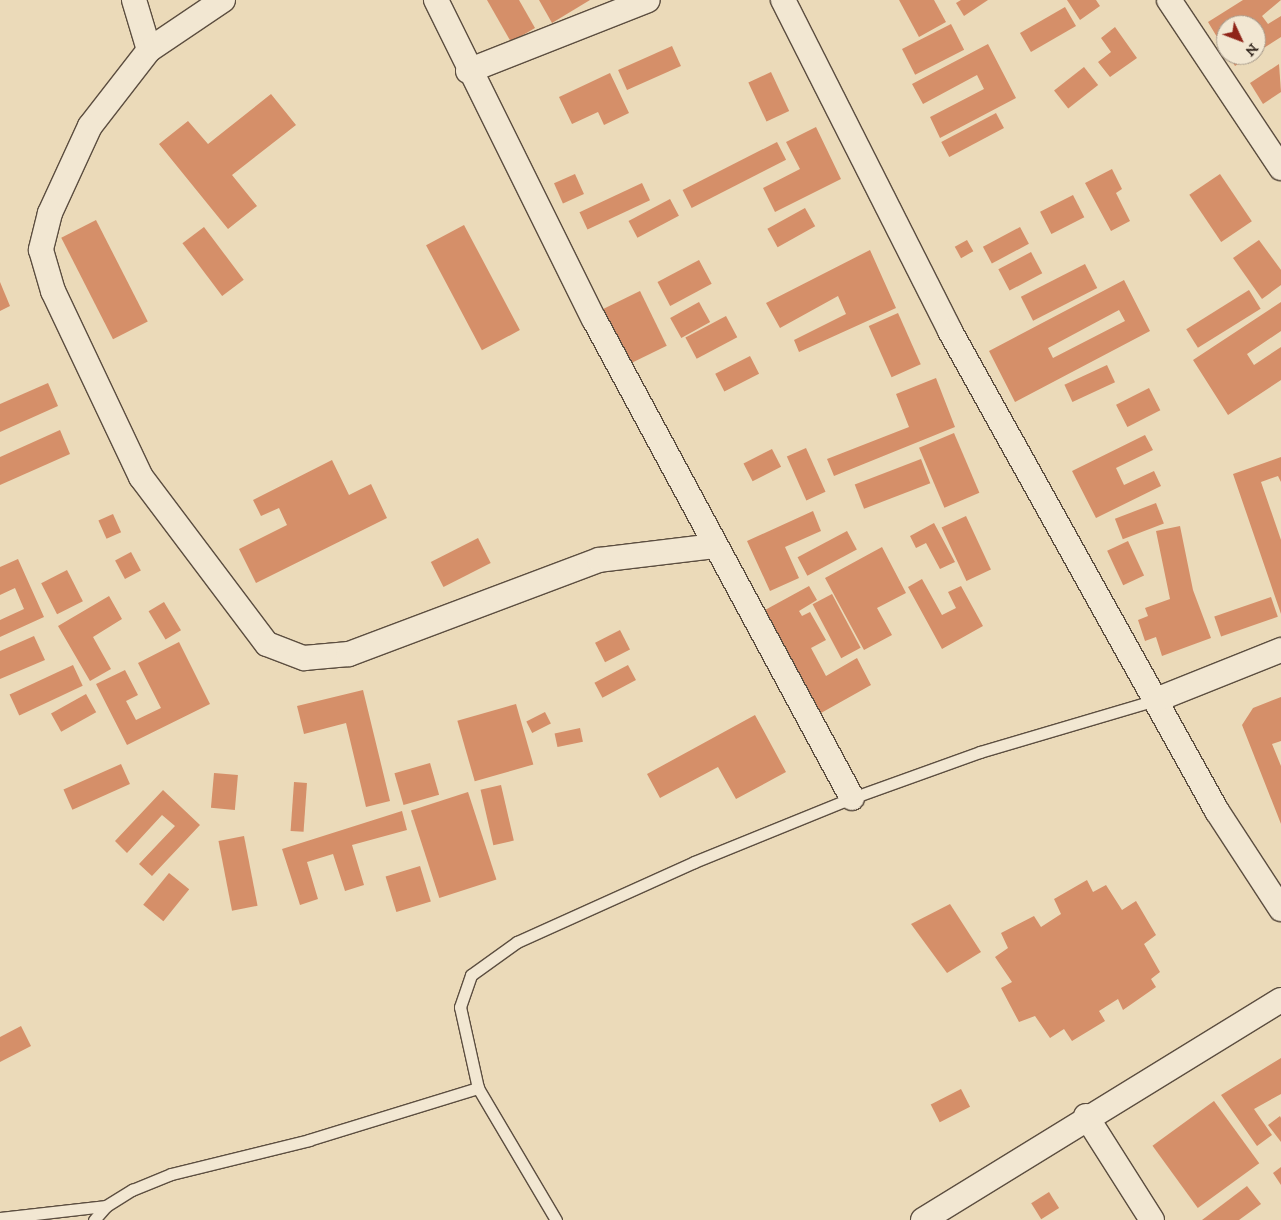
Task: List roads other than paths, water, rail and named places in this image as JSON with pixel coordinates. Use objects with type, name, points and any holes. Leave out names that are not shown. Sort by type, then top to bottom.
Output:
[{"type":"street","points":[[134,0],[149,50]]},
{"type":"street","points":[[222,0],[149,50],[90,126],[50,213],[41,250],[53,291],[141,477],[267,644],[304,658],[349,654],[446,614],[599,560],[715,546]]},
{"type":"street","points":[[436,0],[468,71],[715,546],[852,798]]},
{"type":"street","points":[[468,71],[648,0]]},
{"type":"street","points":[[783,0],[950,331],[1217,811],[1281,909]]},
{"type":"street","points":[[1169,0],[1281,168]]},
{"type":"street","points":[[1156,700],[1281,650]]},
{"type":"street","points":[[923,1220],[1086,1116],[1281,1000]]},
{"type":"street","points":[[1086,1116],[1152,1220]]},
{"type":"lane","points":[[556,1220],[478,1088],[460,1007],[471,975],[517,942],[694,862],[852,798],[980,752],[1156,700]]},
{"type":"lane","points":[[0,1218],[106,1206],[171,1174],[309,1140],[478,1088]]},
{"type":"lane","points":[[94,1220],[106,1206]]}]
